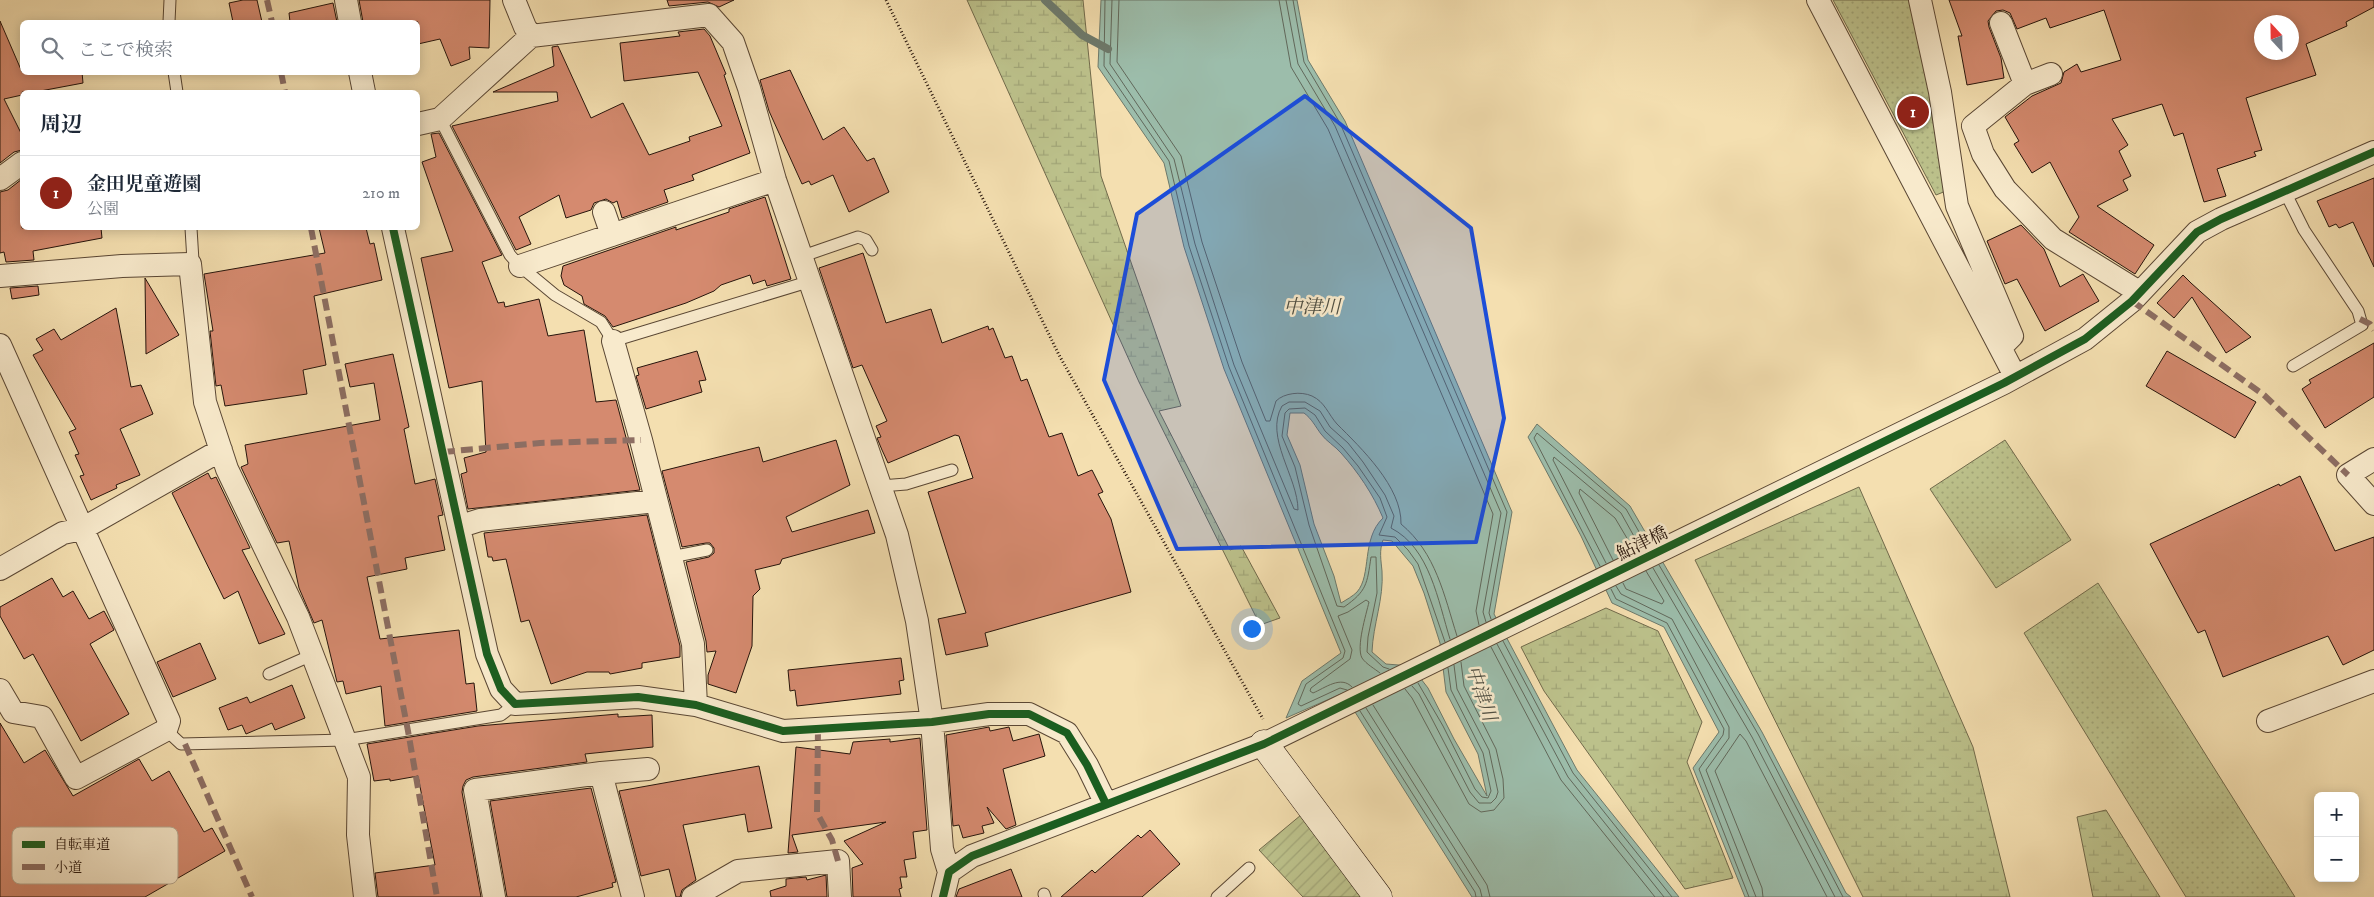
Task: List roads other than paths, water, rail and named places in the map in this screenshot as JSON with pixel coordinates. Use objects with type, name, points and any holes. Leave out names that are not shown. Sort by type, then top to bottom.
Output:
[{"type":"street","points":[[346,0],[350,20]]},
{"type":"street","points":[[514,0],[525,27],[531,36]]},
{"type":"street","points":[[1818,0],[2001,346],[2010,380]]},
{"type":"street","points":[[1920,0],[1940,92],[1957,206],[2012,336],[2001,346]]},
{"type":"street","points":[[420,124],[440,119],[531,36],[709,15],[734,42],[750,88],[775,180],[803,256],[897,536],[917,621],[932,722],[942,849],[949,872],[942,897]]},
{"type":"street","points":[[2001,23],[2025,84]]},
{"type":"street","points":[[2051,74],[2025,84],[1973,126],[1983,154],[2004,189],[2054,239],[2139,292]]},
{"type":"street","points":[[361,75],[364,90]]},
{"type":"street","name":"鮎津橋","points":[[949,872],[972,856],[1264,744],[2010,380],[2085,339],[2139,292],[2197,232],[2284,190],[2374,152]]},
{"type":"street","points":[[0,179],[20,164]]},
{"type":"street","points":[[520,266],[775,180]]},
{"type":"street","points":[[604,212],[612,235]]},
{"type":"street","points":[[393,230],[461,526],[487,654],[501,689],[514,704],[638,698],[696,704],[782,731],[932,722],[989,714],[1029,714],[1067,733],[1088,765],[1106,804]]},
{"type":"street","points":[[0,276],[122,266],[190,264],[205,402],[227,469],[298,617],[359,777],[358,835],[366,897]]},
{"type":"street","points":[[613,341],[693,644],[696,704]]},
{"type":"street","points":[[0,344],[169,721],[166,730],[76,778],[42,717],[13,712],[0,690]]},
{"type":"street","points":[[0,570],[63,533],[82,528],[221,450]]},
{"type":"street","points":[[2374,459],[2348,475],[2374,504]]},
{"type":"street","points":[[461,526],[480,520],[656,502]]},
{"type":"street","points":[[2268,721],[2374,681]]},
{"type":"street","points":[[1264,744],[1378,897]]},
{"type":"street","points":[[494,897],[474,790],[601,773],[648,769]]},
{"type":"street","points":[[601,773],[633,897]]},
{"type":"street","points":[[693,897],[738,871],[838,861],[840,897]]},
{"type":"lane","points":[[168,20],[170,0]]},
{"type":"lane","points":[[174,75],[177,90]]},
{"type":"lane","points":[[440,119],[510,255],[520,266],[555,295],[601,322],[613,341],[811,281]]},
{"type":"lane","points":[[2284,190],[2304,230],[2358,311],[2362,325],[2293,366]]},
{"type":"lane","points":[[190,264],[193,261],[192,230]]},
{"type":"lane","points":[[803,256],[858,237],[866,240],[872,250]]},
{"type":"lane","points":[[881,486],[906,484],[952,470]]},
{"type":"lane","points":[[671,557],[708,550]]},
{"type":"lane","points":[[269,674],[312,655]]},
{"type":"lane","points":[[166,730],[181,744],[344,740],[500,715],[514,704]]},
{"type":"lane","points":[[1217,897],[1249,868]]},
{"type":"water","name":"中津川","points":[[1101,0],[1297,0],[1308,60],[1345,121],[1512,512],[1494,614],[1577,770],[1679,897],[1472,897],[1343,693],[1286,718],[1302,681],[1341,653],[1224,369],[1184,247],[1164,163],[1098,67]],"holes":[[[1290,413],[1304,413],[1323,437],[1341,453],[1365,484],[1383,518],[1372,536],[1362,585],[1357,592],[1341,603],[1334,576],[1314,524],[1300,465],[1287,435]],[[1383,540],[1392,541],[1413,566],[1424,593],[1440,643],[1446,692],[1478,754],[1487,796],[1454,739],[1428,688],[1411,666],[1386,664],[1372,652],[1381,592],[1381,552]]]},
{"type":"water","points":[[1537,424],[1630,506],[1762,732],[1846,893],[1851,897],[1745,897],[1693,768],[1719,732],[1664,627],[1612,603],[1581,536],[1528,437]]},
{"type":"waterway","points":[[1045,0],[1082,35],[1108,49]]},
{"type":"place","name":"金田児童遊園","points":[[1913,112]]}]
